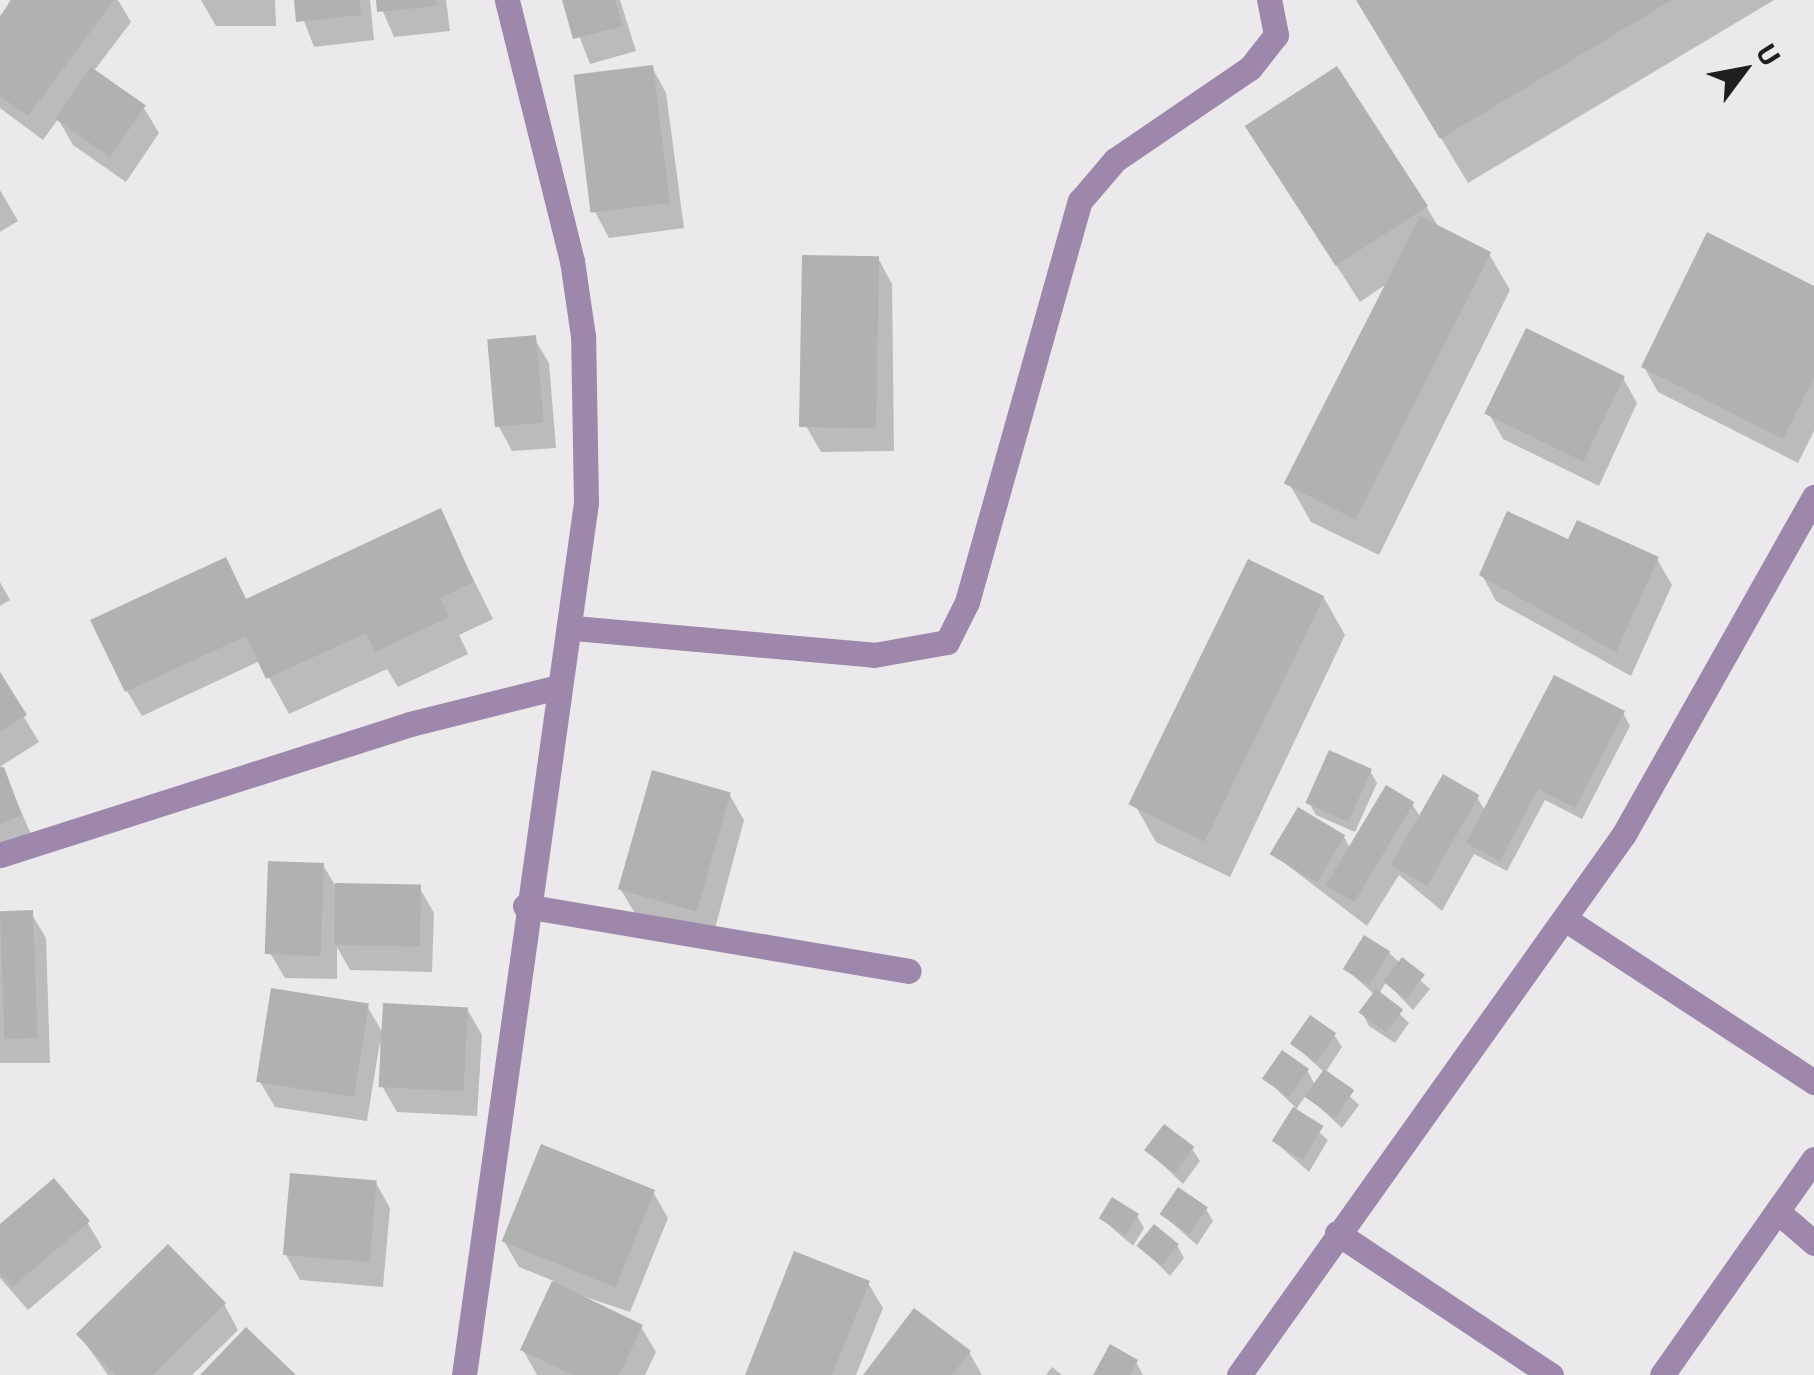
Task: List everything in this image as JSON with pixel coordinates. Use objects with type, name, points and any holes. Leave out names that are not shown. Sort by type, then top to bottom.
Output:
[{"type":"street","points":[[464,1375],[554,688],[574,628],[586,502],[584,336],[508,0]]},
{"type":"street","points":[[574,628],[874,655],[946,642],[967,602],[1080,202],[1115,160],[1250,68],[1276,36],[1269,0]]},
{"type":"street","points":[[1239,1375],[1624,834],[1814,497]]},
{"type":"street","points":[[0,855],[410,724],[554,688]]},
{"type":"street","points":[[525,906],[909,971]]},
{"type":"street","points":[[1565,919],[1814,1082]]},
{"type":"street","points":[[1662,1375],[1814,1159]]},
{"type":"street","points":[[1778,1212],[1814,1243]]},
{"type":"street","points":[[1338,1233],[1552,1375]]},
{"type":"building","points":[[12,0],[114,0],[28,116],[0,96],[0,16]]},
{"type":"building","points":[[294,0],[359,0],[361,15],[296,22]]},
{"type":"building","points":[[376,0],[436,0],[437,6],[377,12]]},
{"type":"building","points":[[562,0],[615,0],[623,26],[573,39]]},
{"type":"building","points":[[1356,0],[1672,0],[1440,139]]},
{"type":"building","points":[[653,65],[670,203],[591,213],[574,75]]},
{"type":"building","points":[[1337,66],[1428,206],[1336,266],[1245,126]]},
{"type":"building","points":[[91,67],[146,105],[110,157],[55,119]]},
{"type":"building","points":[[1420,216],[1491,252],[1355,520],[1284,483]]},
{"type":"building","points":[[1707,232],[1814,286],[1814,377],[1783,439],[1641,367]]},
{"type":"building","points":[[802,255],[879,256],[876,428],[799,427]]},
{"type":"building","points":[[1526,328],[1625,376],[1583,462],[1484,413]]},
{"type":"building","points":[[536,335],[544,423],[495,427],[487,339]]},
{"type":"building","points":[[441,508],[474,582],[440,598],[449,617],[375,652],[366,633],[266,679],[246,636],[125,692],[90,620],[226,557],[246,599]]},
{"type":"building","points":[[1507,511],[1568,539],[1577,520],[1659,557],[1616,652],[1479,575]]},
{"type":"building","points":[[1248,559],[1324,596],[1205,842],[1128,804]]},
{"type":"building","points":[[0,672],[27,715],[0,732]]},
{"type":"building","points":[[1554,675],[1625,711],[1575,808],[1538,789],[1500,861],[1466,843]]},
{"type":"building","points":[[1329,750],[1372,769],[1348,822],[1305,803]]},
{"type":"building","points":[[4,767],[22,815],[0,824],[0,768]]},
{"type":"building","points":[[652,770],[731,793],[697,912],[618,889]]},
{"type":"building","points":[[1443,774],[1479,795],[1427,886],[1390,865]]},
{"type":"building","points":[[1386,785],[1414,802],[1354,902],[1326,885]]},
{"type":"building","points":[[1298,807],[1345,835],[1317,882],[1270,854]]},
{"type":"building","points":[[268,861],[324,863],[321,956],[265,954]]},
{"type":"building","points":[[335,883],[421,885],[420,946],[334,945]]},
{"type":"building","points":[[33,910],[37,1038],[4,1039],[0,911]]},
{"type":"building","points":[[1364,935],[1390,951],[1369,985],[1343,969]]},
{"type":"building","points":[[1402,957],[1425,975],[1406,999],[1383,981]]},
{"type":"building","points":[[271,988],[369,1003],[354,1097],[256,1082]]},
{"type":"building","points":[[1376,989],[1403,1009],[1386,1033],[1359,1012]]},
{"type":"building","points":[[383,1003],[468,1007],[463,1091],[379,1087]]},
{"type":"building","points":[[1310,1015],[1336,1033],[1316,1062],[1290,1044]]},
{"type":"building","points":[[1282,1050],[1309,1069],[1289,1098],[1262,1079]]},
{"type":"building","points":[[1324,1069],[1354,1090],[1335,1118],[1304,1097]]},
{"type":"building","points":[[1293,1107],[1324,1126],[1302,1160],[1272,1141]]},
{"type":"building","points":[[1164,1124],[1194,1147],[1174,1173],[1144,1150]]},
{"type":"building","points":[[541,1144],[655,1190],[616,1287],[502,1241]]},
{"type":"building","points":[[290,1173],[377,1181],[370,1262],[283,1255]]},
{"type":"building","points":[[54,1178],[90,1221],[12,1287],[0,1273],[0,1224]]},
{"type":"building","points":[[1178,1187],[1208,1207],[1189,1234],[1160,1214]]},
{"type":"building","points":[[1112,1197],[1139,1214],[1126,1235],[1099,1218]]},
{"type":"building","points":[[1154,1224],[1179,1244],[1161,1266],[1136,1246]]},
{"type":"building","points":[[168,1244],[226,1303],[153,1375],[115,1375],[76,1334]]},
{"type":"building","points":[[794,1251],[870,1281],[832,1375],[745,1375]]},
{"type":"building","points":[[552,1281],[643,1325],[619,1375],[573,1375],[520,1350]]},
{"type":"building","points":[[914,1308],[971,1351],[952,1375],[863,1375]]},
{"type":"building","points":[[246,1327],[296,1375],[200,1375]]},
{"type":"building","points":[[1110,1344],[1138,1360],[1130,1375],[1093,1375]]}]
